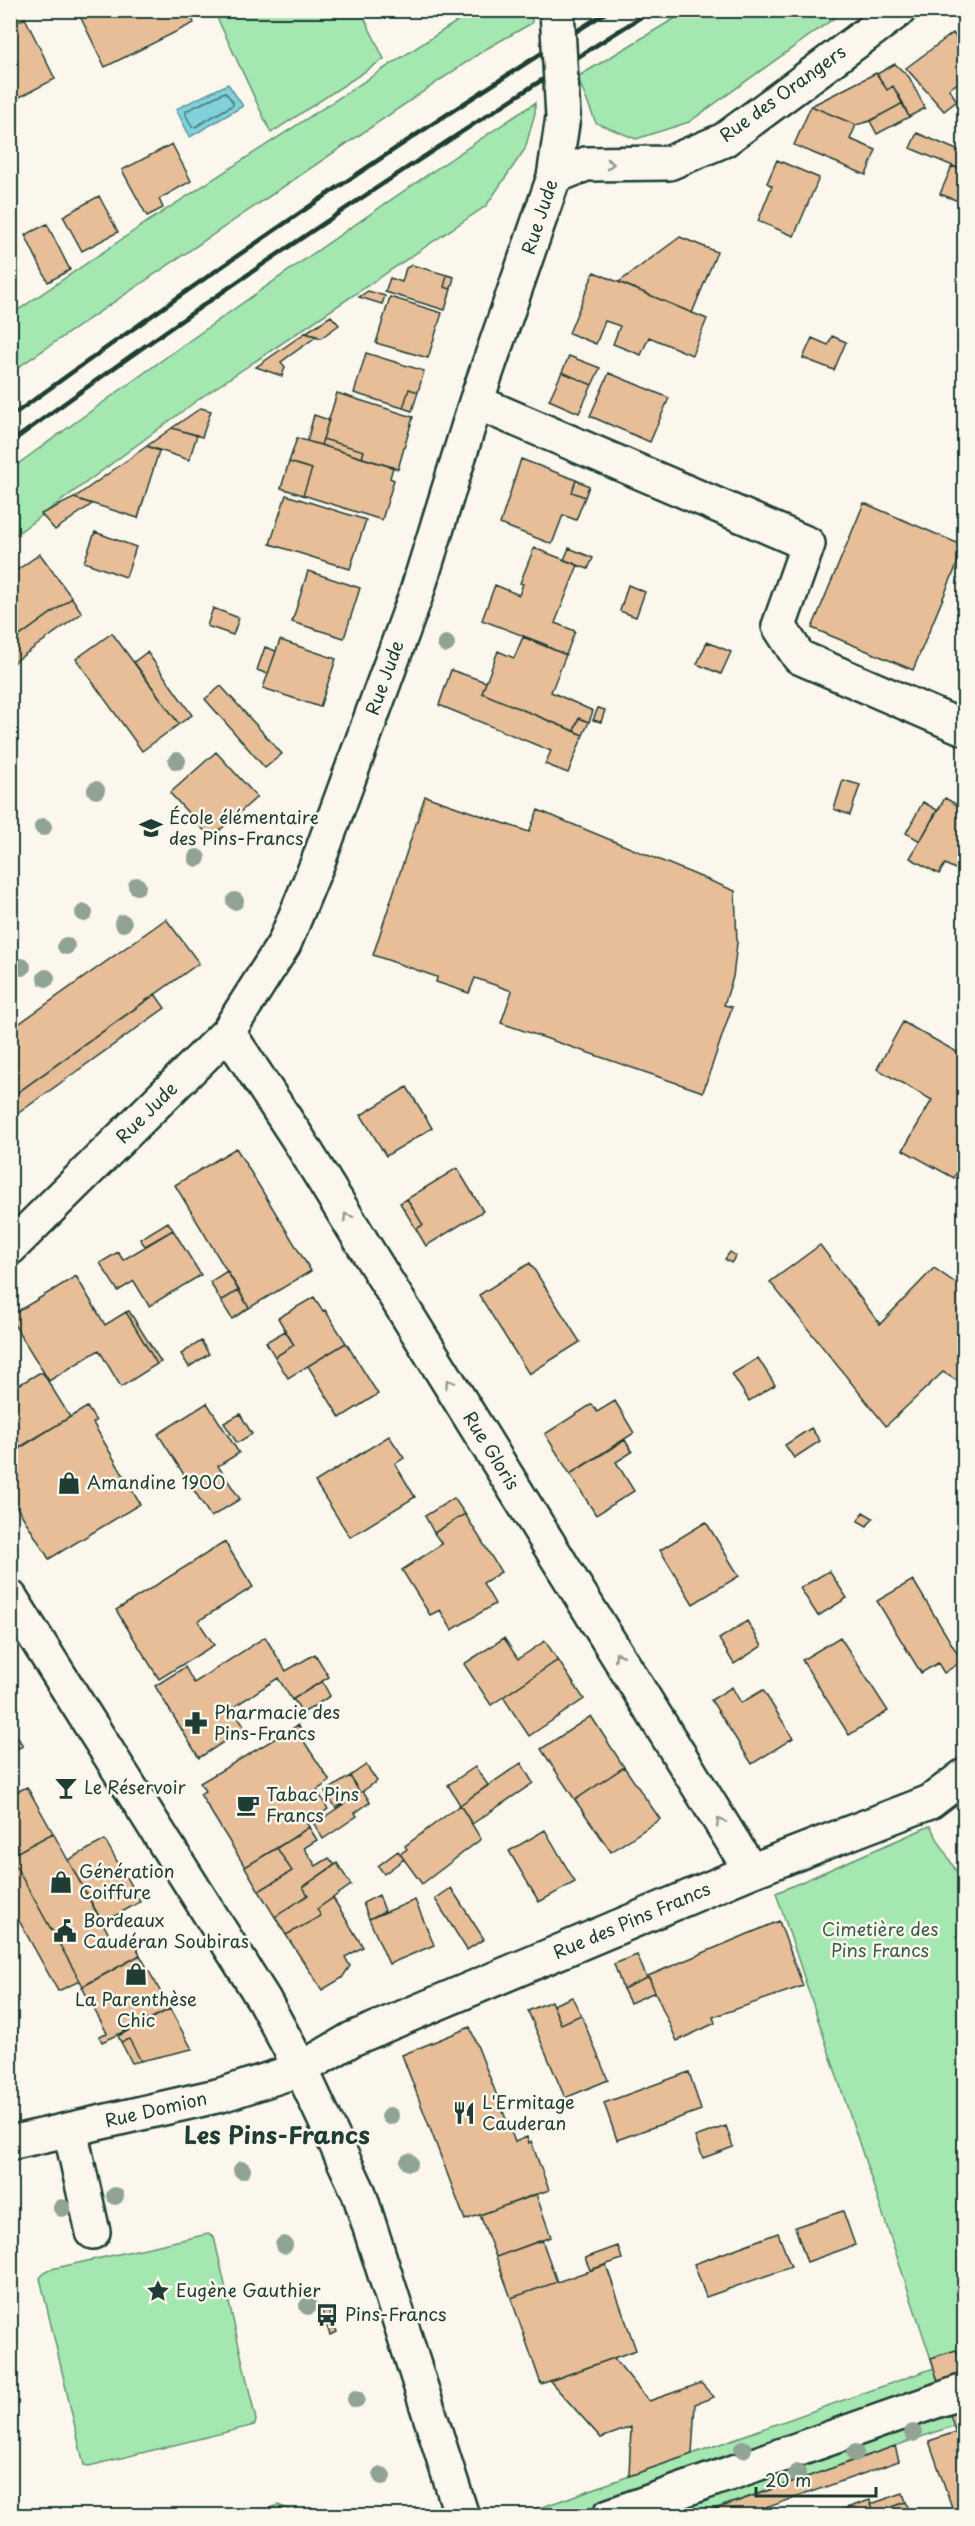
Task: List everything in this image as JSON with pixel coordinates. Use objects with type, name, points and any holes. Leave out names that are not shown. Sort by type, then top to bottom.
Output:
[{"type":"street","name":"Rue Jude","points":[[10,1248],[228,1032],[284,944],[318,862],[416,595],[476,402],[554,177],[563,117],[557,10]]},
{"type":"street","name":"Rue des Orangers","points":[[554,177],[586,164],[669,163],[724,140],[899,10]]},
{"type":"street","points":[[476,402],[808,544],[779,626],[799,657],[964,728]]},
{"type":"street","name":"Rue Gloris","points":[[228,1032],[297,1137],[751,1871]]},
{"type":"street","points":[[10,1597],[264,2000],[300,2069],[359,2193],[462,2516]]},
{"type":"street","name":"Rue des Pins Francs","points":[[300,2069],[352,2038],[751,1871],[930,1802],[964,1776]]},
{"type":"street","name":"Rue Domion","points":[[10,2143],[221,2095],[300,2069]]},
{"type":"street","points":[[70,2130],[93,2232]]},
{"type":"street","points":[[609,2516],[964,2391]]},
{"type":"green space","points":[[214,11],[361,11],[384,59],[271,133]]},
{"type":"green space","points":[[473,11],[531,11],[532,23],[486,49],[11,372],[11,315],[147,222]]},
{"type":"green space","points":[[687,11],[844,11],[689,122],[636,139],[596,123],[579,76]]},
{"type":"green space","points":[[535,103],[535,113],[525,149],[486,206],[199,399],[11,538],[11,469],[271,283]]},
{"type":"green space","name":"Cimetière des Pins Francs","points":[[930,1826],[964,1885],[964,2455],[953,2426],[696,2515],[517,2516],[934,2368],[776,1893]]},
{"type":"green space","points":[[208,2234],[214,2237],[256,2420],[255,2425],[89,2466],[84,2465],[40,2278],[47,2270]]},
{"type":"green space","points":[[278,2505],[303,2515],[255,2515]]},
{"type":"water","points":[[228,84],[243,106],[190,137],[176,109]]},
{"type":"building","points":[[77,10],[188,10],[194,23],[105,67]]},
{"type":"building","points":[[25,18],[55,79],[10,102],[10,25]]},
{"type":"building","points":[[964,32],[964,48],[956,38]]},
{"type":"building","points":[[953,33],[964,48],[964,79],[949,89],[957,101],[944,111],[906,68]]},
{"type":"building","points":[[895,64],[909,77],[925,108],[909,117],[893,86],[887,90],[877,74]]},
{"type":"building","points":[[876,73],[887,90],[893,86],[903,103],[870,121],[856,125],[811,106]]},
{"type":"building","points":[[903,103],[909,117],[877,134],[870,121]]},
{"type":"building","points":[[811,106],[856,125],[850,139],[876,150],[866,175],[794,145]]},
{"type":"building","points":[[917,133],[964,153],[960,169],[910,148]]},
{"type":"building","points":[[172,144],[191,181],[159,199],[163,208],[147,216],[122,170]]},
{"type":"building","points":[[777,160],[819,178],[794,236],[758,221],[772,186],[767,183]]},
{"type":"building","points":[[952,166],[964,171],[964,195],[961,202],[940,194]]},
{"type":"building","points":[[99,196],[118,232],[82,251],[63,216]]},
{"type":"building","points":[[47,224],[70,270],[48,282],[25,235]]},
{"type":"building","points":[[680,237],[717,252],[692,313],[619,282]]},
{"type":"building","points":[[412,265],[447,275],[444,287],[451,289],[445,310],[385,292],[390,278],[402,282],[406,268]]},
{"type":"building","points":[[594,272],[707,319],[692,355],[649,337],[641,355],[613,344],[620,326],[605,321],[596,344],[569,333]]},
{"type":"building","points":[[447,275],[454,277],[451,289],[444,287]]},
{"type":"building","points":[[368,291],[385,296],[382,304],[359,297]]},
{"type":"building","points":[[390,297],[442,313],[428,358],[376,343]]},
{"type":"building","points":[[331,316],[339,325],[321,338],[305,333]]},
{"type":"building","points":[[305,333],[317,336],[281,362],[285,367],[282,376],[256,367]]},
{"type":"building","points":[[832,336],[846,342],[834,370],[803,358],[812,338],[828,345]]},
{"type":"building","points":[[366,353],[424,371],[418,392],[409,389],[403,408],[354,393]]},
{"type":"building","points":[[569,356],[600,368],[592,385],[562,372]]},
{"type":"building","points":[[562,372],[592,385],[579,413],[549,400]]},
{"type":"building","points":[[609,373],[669,398],[650,442],[590,416]]},
{"type":"building","points":[[409,389],[418,392],[412,411],[403,408]]},
{"type":"building","points":[[337,393],[413,417],[398,469],[362,458],[364,451],[323,439]]},
{"type":"building","points":[[201,408],[211,411],[202,437],[172,428]]},
{"type":"building","points":[[314,415],[329,420],[321,445],[307,441]]},
{"type":"building","points":[[172,428],[197,435],[189,460],[147,446]]},
{"type":"building","points":[[297,438],[393,467],[390,478],[394,480],[382,520],[303,495],[312,469],[289,462]]},
{"type":"building","points":[[323,439],[364,451],[362,458],[321,445]]},
{"type":"building","points":[[147,446],[159,451],[138,518],[74,498]]},
{"type":"building","points":[[521,459],[576,480],[572,492],[585,497],[576,520],[563,515],[552,544],[500,524]]},
{"type":"building","points":[[289,462],[312,469],[303,495],[281,488]]},
{"type":"building","points":[[576,480],[589,486],[585,497],[572,492]]},
{"type":"building","points":[[286,495],[366,520],[350,569],[270,544]]},
{"type":"building","points":[[74,498],[92,504],[55,530],[41,514]]},
{"type":"building","points":[[864,503],[964,546],[964,564],[958,562],[913,670],[812,628]]},
{"type":"building","points":[[95,532],[136,547],[126,577],[84,562]]},
{"type":"building","points":[[534,548],[578,565],[555,623],[575,631],[566,655],[547,645],[482,620],[495,585],[519,595],[523,584],[520,583]]},
{"type":"building","points":[[569,548],[593,558],[588,569],[564,560]]},
{"type":"building","points":[[40,554],[72,598],[10,643],[10,575]]},
{"type":"building","points":[[308,571],[360,588],[344,638],[292,622]]},
{"type":"building","points":[[628,585],[645,592],[636,617],[620,611]]},
{"type":"building","points":[[72,598],[82,613],[10,665],[10,643]]},
{"type":"building","points":[[213,608],[239,618],[233,635],[207,626]]},
{"type":"building","points":[[112,633],[179,724],[142,751],[76,659]]},
{"type":"building","points":[[523,637],[566,655],[551,692],[593,711],[589,722],[579,718],[574,731],[482,693],[498,651],[514,658]]},
{"type":"building","points":[[280,640],[336,659],[320,707],[263,688]]},
{"type":"building","points":[[707,642],[731,652],[721,674],[697,664]]},
{"type":"building","points":[[265,647],[276,651],[268,674],[257,670]]},
{"type":"building","points":[[147,652],[192,715],[179,724],[134,662]]},
{"type":"building","points":[[451,670],[486,682],[482,693],[583,735],[568,773],[545,764],[551,751],[439,705]]},
{"type":"building","points":[[221,686],[282,754],[265,768],[205,699]]},
{"type":"building","points":[[598,708],[605,710],[601,722],[593,720]]},
{"type":"building","points":[[579,718],[589,722],[583,735],[574,731]]},
{"type":"building","points":[[216,752],[257,797],[211,838],[170,793]]},
{"type":"building","points":[[843,780],[860,785],[850,815],[834,809]]},
{"type":"building","points":[[425,796],[529,832],[538,810],[735,891],[737,943],[733,977],[724,1005],[732,1007],[703,1092],[501,1023],[512,991],[475,978],[469,993],[436,982],[437,977],[373,955]]},
{"type":"building","points":[[945,798],[964,809],[964,866],[961,872],[945,864],[939,874],[910,858]]},
{"type":"building","points":[[923,802],[937,810],[920,841],[906,833]]},
{"type":"building","points":[[166,919],[199,963],[10,1098],[10,1030]]},
{"type":"building","points":[[155,994],[165,1008],[10,1119],[10,1098]]},
{"type":"building","points":[[903,1022],[964,1056],[964,1158],[954,1178],[903,1150],[932,1100],[877,1069]]},
{"type":"building","points":[[407,1087],[432,1128],[386,1156],[361,1115]]},
{"type":"building","points":[[236,1148],[311,1271],[249,1308],[175,1185]]},
{"type":"building","points":[[457,1168],[483,1211],[426,1246],[416,1229],[423,1225],[407,1199]]},
{"type":"building","points":[[407,1199],[423,1225],[416,1229],[400,1203]]},
{"type":"building","points":[[168,1222],[173,1230],[145,1246],[140,1239]]},
{"type":"building","points":[[173,1230],[201,1275],[149,1306],[134,1281],[118,1291],[100,1263],[118,1252],[123,1260]]},
{"type":"building","points":[[820,1245],[880,1324],[934,1268],[964,1289],[964,1385],[943,1372],[886,1426],[770,1282]]},
{"type":"building","points":[[730,1252],[736,1256],[731,1263],[725,1259]]},
{"type":"building","points":[[530,1263],[580,1342],[529,1374],[479,1295]]},
{"type":"building","points":[[227,1271],[239,1290],[221,1301],[210,1282]]},
{"type":"building","points":[[76,1276],[105,1325],[126,1312],[157,1364],[121,1387],[99,1350],[49,1381],[10,1318]]},
{"type":"building","points":[[239,1290],[249,1308],[232,1319],[221,1301]]},
{"type":"building","points":[[314,1297],[346,1343],[288,1378],[275,1357],[294,1345],[278,1318]]},
{"type":"building","points":[[129,1311],[161,1362],[157,1364],[126,1312]]},
{"type":"building","points":[[285,1331],[294,1345],[275,1357],[266,1342]]},
{"type":"building","points":[[201,1341],[209,1354],[189,1367],[181,1354]]},
{"type":"building","points":[[346,1343],[378,1394],[340,1418],[308,1366]]},
{"type":"building","points":[[758,1358],[775,1385],[749,1401],[732,1374]]},
{"type":"building","points":[[43,1373],[70,1417],[12,1453],[10,1378],[17,1386]]},
{"type":"building","points":[[615,1401],[634,1433],[570,1474],[545,1434],[592,1404],[597,1412]]},
{"type":"building","points":[[207,1403],[239,1453],[218,1466],[240,1499],[211,1517],[158,1434]]},
{"type":"building","name":"Amandine 1900","points":[[87,1407],[96,1421],[93,1423],[140,1504],[49,1559],[10,1496],[10,1453]]},
{"type":"building","points":[[240,1414],[252,1434],[237,1443],[224,1423]]},
{"type":"building","points":[[811,1428],[820,1441],[794,1458],[785,1445]]},
{"type":"building","points":[[389,1436],[404,1458],[395,1464],[415,1497],[350,1537],[315,1482]]},
{"type":"building","points":[[625,1440],[632,1452],[616,1462],[634,1491],[596,1515],[570,1474]]},
{"type":"building","points":[[454,1498],[465,1514],[434,1533],[425,1516]]},
{"type":"building","points":[[863,1512],[873,1518],[867,1526],[858,1521]]},
{"type":"building","points":[[465,1514],[501,1572],[483,1583],[495,1604],[452,1630],[440,1610],[430,1615],[402,1570],[442,1544],[434,1533]]},
{"type":"building","points":[[706,1522],[739,1576],[693,1604],[660,1550]]},
{"type":"building","points":[[225,1542],[253,1587],[198,1621],[214,1645],[159,1679],[116,1610]]},
{"type":"building","points":[[829,1571],[847,1598],[818,1616],[800,1588]]},
{"type":"building","points":[[913,1580],[962,1661],[944,1673],[938,1663],[921,1673],[877,1601]]},
{"type":"building","points":[[747,1621],[762,1646],[734,1664],[719,1639]]},
{"type":"building","points":[[265,1637],[286,1671],[315,1654],[329,1677],[292,1700],[278,1678],[232,1708],[245,1728],[199,1758],[155,1686],[185,1667],[194,1683]]},
{"type":"building","points":[[840,1637],[888,1711],[849,1735],[802,1660]]},
{"type":"building","points":[[504,1638],[518,1659],[545,1641],[558,1660],[491,1705],[464,1664]]},
{"type":"building","points":[[558,1660],[584,1699],[529,1736],[503,1697]]},
{"type":"building","points":[[322,1681],[330,1696],[303,1713],[293,1699]]},
{"type":"building","points":[[732,1687],[741,1703],[763,1690],[793,1738],[752,1764],[711,1700]]},
{"type":"building","points":[[591,1716],[624,1767],[575,1800],[541,1749]]},
{"type":"building","points":[[10,1725],[23,1746],[10,1752]]},
{"type":"building","points":[[298,1725],[306,1737],[303,1740],[330,1781],[317,1790],[328,1809],[307,1824],[309,1827],[245,1867],[200,1794],[205,1791],[200,1783]]},
{"type":"building","points":[[521,1763],[533,1783],[472,1824],[460,1805]]},
{"type":"building","points":[[366,1765],[377,1781],[360,1793],[350,1776]]},
{"type":"building","points":[[475,1767],[488,1785],[460,1805],[448,1785]]},
{"type":"building","points":[[624,1767],[660,1819],[611,1852],[575,1800]]},
{"type":"building","points":[[350,1776],[360,1793],[336,1808],[325,1792]]},
{"type":"building","points":[[27,1787],[53,1833],[10,1856],[10,1795]]},
{"type":"building","points":[[363,1791],[370,1802],[355,1813],[357,1816],[323,1839],[314,1824]]},
{"type":"building","points":[[460,1805],[481,1839],[422,1884],[400,1854],[407,1849],[405,1846]]},
{"type":"building","points":[[309,1827],[317,1840],[304,1848],[316,1866],[329,1858],[335,1865],[303,1887],[308,1895],[275,1917],[259,1891],[292,1871],[277,1848]]},
{"type":"building","points":[[545,1830],[575,1882],[539,1902],[509,1851]]},
{"type":"building","points":[[53,1833],[110,1936],[131,1936],[140,1955],[83,1986],[10,1856]]},
{"type":"building","points":[[105,1840],[140,1902],[102,1923],[68,1860]]},
{"type":"building","points":[[277,1848],[292,1871],[259,1891],[245,1867]]},
{"type":"building","points":[[398,1851],[404,1859],[384,1874],[378,1866]]},
{"type":"building","points":[[10,1856],[80,1981],[58,1991],[18,1919],[10,1922]]},
{"type":"building","points":[[337,1863],[351,1885],[317,1909],[321,1916],[286,1935],[275,1917],[308,1895],[303,1887]]},
{"type":"building","points":[[451,1888],[484,1939],[467,1950],[435,1899]]},
{"type":"building","points":[[379,1895],[385,1911],[369,1919],[363,1903]]},
{"type":"building","points":[[333,1898],[363,1947],[345,1957],[350,1966],[342,1978],[322,1990],[286,1935],[321,1916],[317,1909]]},
{"type":"building","points":[[415,1900],[434,1945],[389,1964],[369,1919]]},
{"type":"building","points":[[779,1921],[803,1986],[713,2017],[715,2023],[677,2041],[648,1976]]},
{"type":"building","points":[[140,1955],[170,2009],[102,2042],[99,2036],[107,2033],[82,1987]]},
{"type":"building","points":[[637,1955],[647,1978],[623,1989],[614,1964]]},
{"type":"building","points":[[649,1977],[655,1992],[630,2003],[623,1989]]},
{"type":"building","points":[[572,1997],[581,2015],[561,2024],[553,2005]]},
{"type":"building","points":[[551,2001],[561,2024],[581,2015],[608,2080],[565,2098],[528,2011]]},
{"type":"building","points":[[170,2009],[192,2049],[141,2061],[129,2039],[121,2042],[118,2036]]},
{"type":"building","name":"L'Ermitage Cauderan","points":[[470,2027],[515,2142],[527,2137],[529,2143],[531,2141],[549,2190],[465,2220],[402,2055]]},
{"type":"building","points":[[129,2039],[141,2061],[132,2063],[121,2042]]},
{"type":"building","points":[[689,2072],[701,2110],[617,2140],[604,2103]]},
{"type":"building","points":[[726,2126],[733,2147],[703,2158],[695,2137]]},
{"type":"building","points":[[536,2194],[551,2237],[496,2257],[480,2215]]},
{"type":"building","points":[[843,2211],[855,2245],[807,2262],[795,2227]]},
{"type":"building","points":[[778,2233],[791,2267],[706,2297],[694,2264]]},
{"type":"building","points":[[542,2240],[557,2282],[511,2298],[496,2257]]},
{"type":"building","points":[[618,2246],[622,2259],[590,2270],[585,2258]]},
{"type":"building","points":[[606,2265],[636,2350],[541,2384],[511,2298]]},
{"type":"building","points":[[327,2306],[337,2332],[330,2335],[321,2308]]},
{"type":"building","points":[[956,2350],[964,2373],[938,2382],[931,2358]]},
{"type":"building","points":[[614,2358],[649,2401],[701,2383],[714,2397],[695,2404],[692,2454],[629,2476],[631,2427],[601,2438],[550,2381]]},
{"type":"building","points":[[964,2410],[964,2455],[950,2415]]},
{"type":"building","points":[[956,2432],[964,2455],[964,2516],[955,2516],[929,2441]]},
{"type":"building","points":[[895,2446],[899,2461],[743,2516],[696,2516]]},
{"type":"building","points":[[903,2493],[906,2502],[875,2513],[871,2504]]},
{"type":"building","points":[[870,2500],[873,2509],[853,2516],[840,2516],[838,2511]]},
{"type":"building","points":[[906,2502],[911,2516],[853,2516],[873,2509],[875,2513]]},
{"type":"building","points":[[538,2508],[540,2516],[517,2516],[528,2511]]},
{"type":"railway","points":[[10,417],[307,208],[533,58],[610,10]]},
{"type":"railway","points":[[10,443],[167,330],[327,221],[652,10]]},
{"type":"place","name":"École élémentaire des Pins-Francs","points":[[151,828]]},
{"type":"place","name":"Amandine 1900","points":[[69,1483]]},
{"type":"place","name":"Pharmacie des Pins-Francs","points":[[196,1723]]},
{"type":"place","name":"Le Réservoir","points":[[66,1788]]},
{"type":"place","name":"Tabac Pins Francs","points":[[248,1805]]},
{"type":"place","name":"Génération Coiffure","points":[[61,1882]]},
{"type":"place","name":"Bordeaux Caudéran Soubiras","points":[[65,1931]]},
{"type":"place","name":"La Parenthèse Chic","points":[[136,1974]]},
{"type":"place","name":"L'Ermitage Cauderan","points":[[464,2113]]},
{"type":"place","name":"Eugène Gauthier","points":[[158,2291]]},
{"type":"place","name":"Pins-Francs","points":[[327,2315]]},
{"type":"district","name":"Les Pins-Francs","points":[[277,2136]]}]
